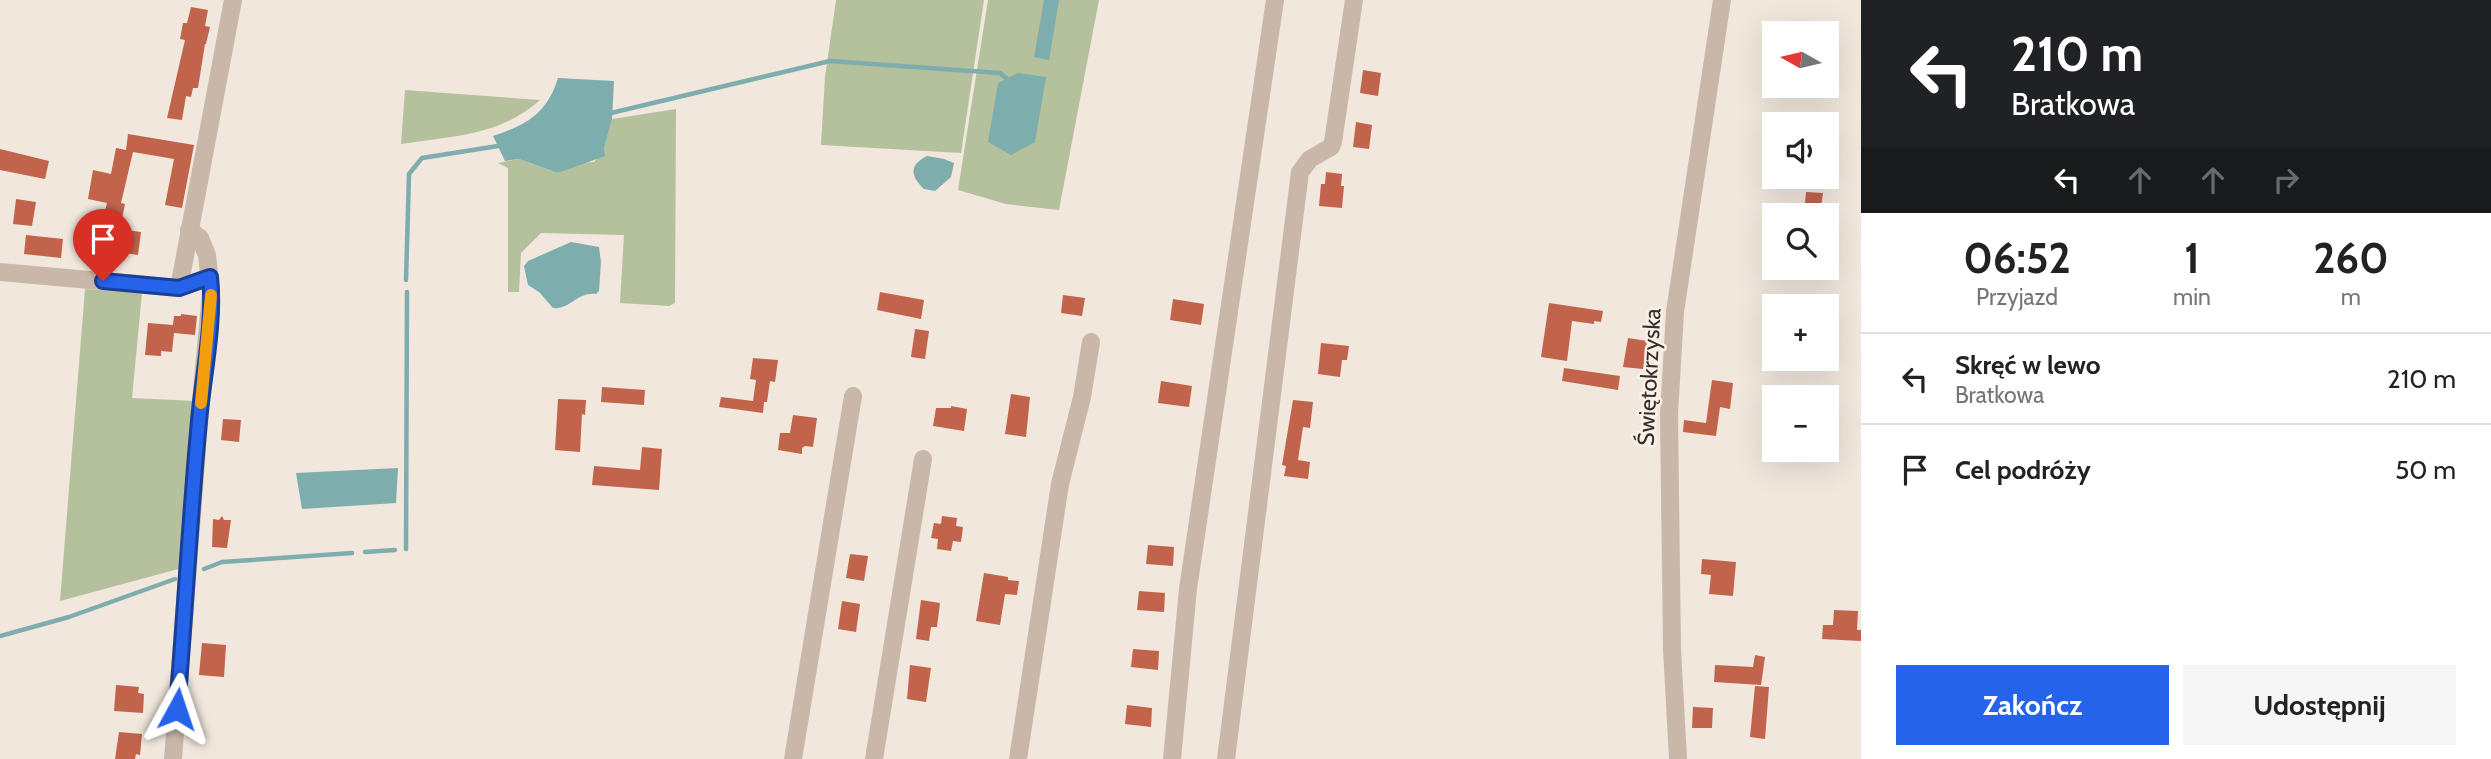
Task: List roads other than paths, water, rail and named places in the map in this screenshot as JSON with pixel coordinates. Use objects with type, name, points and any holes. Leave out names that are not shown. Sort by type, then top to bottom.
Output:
[{"type":"street","points":[[179,288],[233,0]]},
{"type":"street","points":[[1172,759],[1190,576],[1275,0]]},
{"type":"street","points":[[1226,759],[1300,172],[1310,159],[1331,147],[1333,142],[1354,0]]},
{"type":"street","name":"Świętokrzyska","points":[[1678,759],[1672,649],[1669,414],[1677,298],[1722,0]]},
{"type":"street","points":[[173,759],[212,292],[207,255],[200,238],[189,230]]},
{"type":"street","points":[[0,272],[179,288],[210,277]]},
{"type":"street","points":[[1018,759],[1060,484],[1082,397],[1091,342]]},
{"type":"street","points":[[793,759],[853,396]]},
{"type":"street","points":[[874,759],[923,459]]},
{"type":"water","points":[[1044,0],[1059,0],[1049,60],[1034,57]]},
{"type":"water","points":[[1018,73],[1046,77],[1035,142],[1011,155],[988,142],[998,83]]},
{"type":"water","points":[[558,78],[614,81],[612,119],[604,149],[605,156],[558,173],[519,159],[505,161],[493,136],[534,116],[548,101]]},
{"type":"water","points":[[927,156],[954,163],[951,177],[935,191],[924,189],[914,175],[914,167]]},
{"type":"water","points":[[571,242],[599,247],[599,291],[553,308],[539,292],[528,285],[524,266],[528,261]]},
{"type":"water","points":[[398,468],[396,503],[302,509],[296,473]]},
{"type":"waterway","points":[[611,113],[830,61],[1000,73],[1007,79]]},
{"type":"waterway","points":[[406,280],[409,174],[422,158],[498,146]]},
{"type":"waterway","points":[[406,549],[407,292]]},
{"type":"waterway","points":[[365,552],[395,550]]},
{"type":"waterway","points":[[204,569],[222,562],[352,553]]},
{"type":"waterway","points":[[0,636],[69,617],[175,579]]}]
